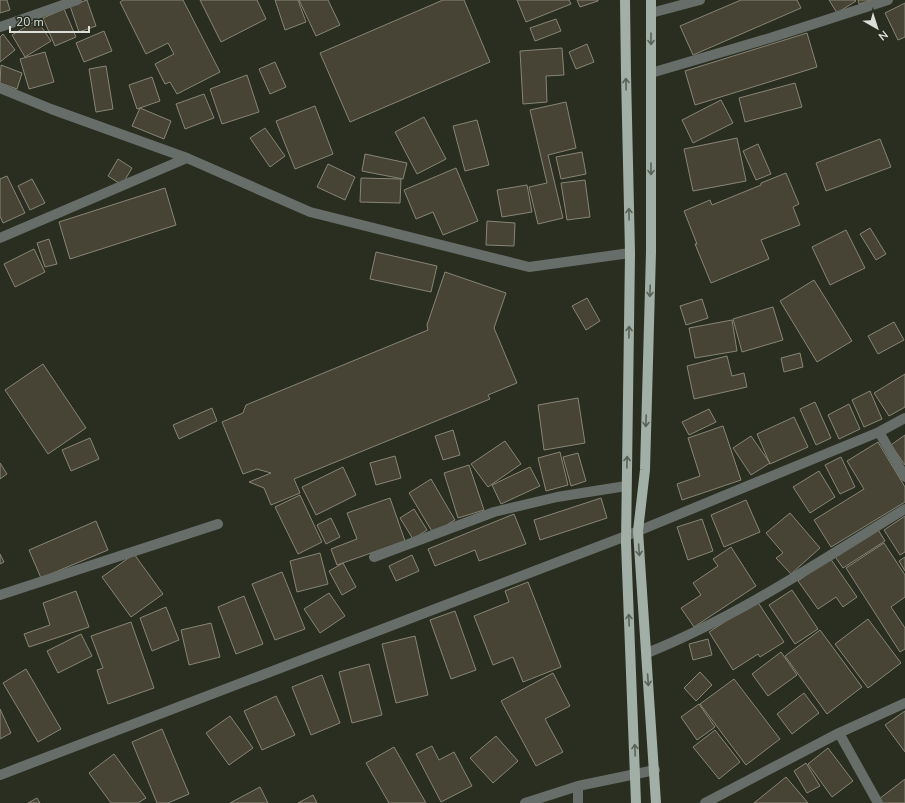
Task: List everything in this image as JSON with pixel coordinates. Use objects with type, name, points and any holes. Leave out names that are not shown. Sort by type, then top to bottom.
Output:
[{"type":"main road","points":[[625,0],[630,253],[626,536],[636,803]]},
{"type":"main road","points":[[651,0],[651,252],[645,470],[638,531],[656,803]]},
{"type":"street","points":[[0,27],[77,0]]},
{"type":"street","points":[[651,13],[700,0]]},
{"type":"street","points":[[651,74],[888,0]]},
{"type":"street","points":[[0,88],[51,109],[187,158],[310,212],[529,267],[630,253]]},
{"type":"street","points":[[0,238],[187,158]]},
{"type":"street","points":[[0,775],[626,536],[878,432],[905,418]]},
{"type":"street","points":[[878,432],[905,477]]},
{"type":"street","points":[[374,556],[494,512],[557,497],[626,486]]},
{"type":"street","points":[[646,653],[678,640],[734,611],[777,587],[905,509]]},
{"type":"street","points":[[0,595],[218,524]]},
{"type":"street","points":[[705,803],[839,733],[905,703]]},
{"type":"street","points":[[839,733],[878,803]]},
{"type":"street","points":[[525,803],[578,786],[654,770]]},
{"type":"street","points":[[578,786],[578,803]]},
{"type":"building","points":[[0,0],[7,0],[10,10],[0,13]]},
{"type":"building","points":[[87,0],[96,26],[79,32],[70,6]]},
{"type":"building","points":[[123,0],[183,0],[220,72],[177,94],[170,82],[165,84],[155,64],[174,54],[168,43],[146,54],[120,2]]},
{"type":"building","points":[[200,0],[257,0],[266,19],[221,42]]},
{"type":"building","points":[[275,0],[298,0],[306,22],[285,30]]},
{"type":"building","points":[[299,0],[328,0],[340,25],[316,36]]},
{"type":"building","points":[[443,0],[464,0],[490,62],[350,122],[320,53]]},
{"type":"building","points":[[517,0],[569,0],[571,4],[526,22]]},
{"type":"building","points":[[577,0],[598,0],[598,1],[580,7]]},
{"type":"building","points":[[741,0],[797,0],[801,8],[693,55],[680,26]]},
{"type":"building","points":[[829,0],[855,0],[856,1],[837,13]]},
{"type":"building","points":[[858,0],[872,0],[859,4]]},
{"type":"building","points":[[905,3],[905,37],[898,40],[885,13]]},
{"type":"building","points":[[64,9],[76,37],[55,46],[43,18]]},
{"type":"building","points":[[556,19],[561,31],[535,41],[530,28]]},
{"type":"building","points":[[37,20],[51,41],[25,57],[12,35]]},
{"type":"building","points":[[104,31],[112,51],[84,62],[76,43]]},
{"type":"building","points":[[807,33],[817,67],[695,105],[685,71]]},
{"type":"building","points":[[3,34],[15,50],[0,62],[0,37]]},
{"type":"building","points":[[587,44],[594,62],[576,69],[569,52]]},
{"type":"building","points":[[562,48],[564,75],[546,76],[547,102],[523,104],[520,51]]},
{"type":"building","points":[[45,52],[54,82],[29,89],[20,59]]},
{"type":"building","points":[[275,62],[286,87],[270,94],[259,69]]},
{"type":"building","points":[[1,65],[22,73],[17,89],[0,83]]},
{"type":"building","points":[[106,66],[113,109],[96,112],[89,69]]},
{"type":"building","points":[[247,75],[259,112],[222,124],[210,89]]},
{"type":"building","points":[[152,77],[160,101],[137,109],[129,85]]},
{"type":"building","points":[[795,83],[802,107],[745,122],[739,98]]},
{"type":"building","points":[[204,94],[214,118],[185,129],[176,104]]},
{"type":"building","points":[[721,100],[733,123],[693,143],[682,120]]},
{"type":"building","points":[[566,102],[576,148],[548,155],[563,218],[538,224],[529,187],[547,183],[530,110]]},
{"type":"building","points":[[315,106],[333,154],[295,169],[276,121]]},
{"type":"building","points":[[140,108],[171,121],[164,139],[132,126]]},
{"type":"building","points":[[424,117],[446,159],[417,174],[395,132]]},
{"type":"building","points":[[477,120],[489,165],[465,171],[453,126]]},
{"type":"building","points":[[265,128],[285,156],[270,167],[250,138]]},
{"type":"building","points":[[737,138],[746,181],[693,191],[684,149]]},
{"type":"building","points":[[880,139],[891,167],[826,191],[816,163]]},
{"type":"building","points":[[758,144],[771,174],[756,180],[743,151]]},
{"type":"building","points":[[582,152],[586,174],[561,179],[556,157]]},
{"type":"building","points":[[365,154],[407,163],[403,179],[362,171]]},
{"type":"building","points":[[118,159],[132,168],[122,185],[108,176]]},
{"type":"building","points":[[328,164],[355,177],[345,200],[317,187]]},
{"type":"building","points":[[456,168],[478,221],[443,235],[433,212],[416,219],[404,190]]},
{"type":"building","points":[[786,173],[799,204],[793,207],[800,225],[761,240],[769,259],[711,283],[695,244],[697,244],[684,211],[710,200],[712,205]]},
{"type":"building","points":[[7,176],[25,213],[3,223],[0,216],[0,179]]},
{"type":"building","points":[[361,178],[401,179],[400,203],[360,202]]},
{"type":"building","points":[[32,179],[45,203],[30,210],[18,186]]},
{"type":"building","points":[[585,180],[590,217],[567,220],[561,183]]},
{"type":"building","points":[[527,185],[532,212],[502,217],[497,190]]},
{"type":"building","points":[[165,188],[176,225],[70,259],[59,222]]},
{"type":"building","points":[[487,221],[515,223],[514,246],[486,245]]},
{"type":"building","points":[[870,228],[886,254],[876,260],[860,234]]},
{"type":"building","points":[[846,230],[865,268],[830,285],[812,247]]},
{"type":"building","points":[[49,239],[57,264],[45,267],[37,243]]},
{"type":"building","points":[[34,249],[45,272],[15,287],[4,264]]},
{"type":"building","points":[[376,252],[437,266],[431,292],[370,279]]},
{"type":"building","points":[[445,272],[506,293],[494,328],[517,383],[488,395],[490,399],[294,479],[300,493],[271,505],[264,488],[249,482],[271,473],[257,469],[243,474],[222,422],[243,413],[246,405],[428,330],[427,325]]},
{"type":"building","points":[[814,280],[852,341],[817,362],[780,301]]},
{"type":"building","points":[[587,298],[600,321],[586,330],[572,306]]},
{"type":"building","points":[[702,299],[708,318],[686,325],[680,306]]},
{"type":"building","points":[[773,307],[783,340],[742,352],[733,319]]},
{"type":"building","points":[[732,320],[737,351],[695,358],[689,328]]},
{"type":"building","points":[[894,322],[904,340],[878,354],[868,336]]},
{"type":"building","points":[[800,353],[803,367],[784,372],[781,358]]},
{"type":"building","points":[[727,356],[732,376],[744,373],[747,387],[694,399],[687,366]]},
{"type":"building","points":[[43,364],[86,428],[48,454],[5,390]]},
{"type":"building","points":[[905,374],[905,407],[889,416],[874,393]]},
{"type":"building","points":[[870,391],[882,419],[864,427],[852,400]]},
{"type":"building","points":[[578,398],[585,443],[544,450],[538,405]]},
{"type":"building","points":[[815,402],[831,438],[816,445],[800,409]]},
{"type":"building","points":[[849,404],[860,429],[839,439],[828,415]]},
{"type":"building","points":[[212,408],[217,421],[179,439],[173,425]]},
{"type":"building","points":[[709,409],[716,422],[689,435],[682,422]]},
{"type":"building","points":[[794,417],[808,447],[770,464],[757,434]]},
{"type":"building","points":[[723,426],[741,480],[682,500],[677,484],[700,476],[688,438]]},
{"type":"building","points":[[453,430],[460,455],[443,460],[435,436]]},
{"type":"building","points":[[905,435],[905,465],[891,445]]},
{"type":"building","points":[[751,436],[770,463],[751,475],[733,448]]},
{"type":"building","points":[[90,438],[99,459],[71,471],[62,450]]},
{"type":"building","points":[[505,441],[521,464],[488,487],[471,464]]},
{"type":"building","points":[[878,442],[905,487],[905,502],[831,547],[814,520],[864,489],[847,461]]},
{"type":"building","points":[[560,452],[568,485],[546,491],[538,458]]},
{"type":"building","points":[[578,453],[586,481],[571,486],[563,457]]},
{"type":"building","points":[[395,456],[401,478],[376,485],[370,463]]},
{"type":"building","points":[[841,457],[855,487],[840,494],[825,465]]},
{"type":"building","points":[[0,463],[7,474],[0,479]]},
{"type":"building","points":[[469,465],[484,510],[458,518],[444,473]]},
{"type":"building","points":[[343,467],[356,495],[316,515],[302,487]]},
{"type":"building","points":[[530,467],[540,486],[501,504],[492,485]]},
{"type":"building","points":[[819,471],[835,497],[810,513],[793,487]]},
{"type":"building","points":[[431,479],[455,520],[433,533],[409,493]]},
{"type":"building","points":[[300,495],[322,542],[298,554],[275,507]]},
{"type":"building","points":[[390,498],[405,541],[337,565],[331,549],[357,539],[347,513]]},
{"type":"building","points":[[601,498],[607,518],[540,540],[534,520]]},
{"type":"building","points":[[746,500],[760,532],[724,547],[711,515]]},
{"type":"building","points":[[414,509],[427,530],[413,539],[400,518]]},
{"type":"building","points":[[790,513],[820,548],[791,574],[776,558],[783,553],[766,533]]},
{"type":"building","points":[[514,514],[526,544],[479,561],[475,550],[435,566],[428,549]]},
{"type":"building","points":[[905,516],[905,552],[900,555],[884,530]]},
{"type":"building","points":[[331,518],[340,537],[326,544],[317,525]]},
{"type":"building","points":[[702,519],[713,551],[688,560],[677,527]]},
{"type":"building","points":[[96,521],[108,550],[41,578],[29,550]]},
{"type":"building","points":[[877,528],[885,541],[843,568],[834,555]]},
{"type":"building","points":[[884,543],[905,575],[905,597],[891,607],[905,628],[905,649],[900,652],[846,568]]},
{"type":"building","points":[[731,547],[756,586],[694,627],[681,608],[701,595],[693,583],[718,566],[713,559]]},
{"type":"building","points":[[320,553],[328,584],[297,592],[290,561]]},
{"type":"building","points":[[0,554],[4,562],[0,564]]},
{"type":"building","points":[[134,554],[163,594],[131,617],[102,577]]},
{"type":"building","points":[[412,555],[419,571],[396,581],[389,566]]},
{"type":"building","points":[[905,557],[905,571],[899,561]]},
{"type":"building","points":[[830,558],[857,597],[843,607],[836,597],[818,609],[798,581]]},
{"type":"building","points":[[343,563],[356,587],[342,595],[329,571]]},
{"type":"building","points":[[282,572],[305,629],[275,640],[252,584]]},
{"type":"building","points":[[528,582],[561,667],[523,682],[513,657],[493,665],[474,616],[509,602],[505,591]]},
{"type":"building","points":[[792,590],[818,629],[795,644],[769,605]]},
{"type":"building","points":[[76,591],[89,627],[29,647],[24,634],[50,625],[43,603]]},
{"type":"building","points":[[329,593],[345,616],[320,633],[304,609]]},
{"type":"building","points":[[244,596],[263,644],[236,654],[218,607]]},
{"type":"building","points":[[757,601],[784,642],[760,657],[758,654],[733,670],[709,632]]},
{"type":"building","points":[[166,607],[179,640],[152,651],[140,618]]},
{"type":"building","points":[[455,611],[476,670],[451,679],[430,620]]},
{"type":"building","points":[[868,619],[901,663],[868,688],[835,644]]},
{"type":"building","points":[[131,622],[154,688],[108,704],[97,670],[103,668],[91,636]]},
{"type":"building","points":[[211,623],[220,657],[189,665],[181,630]]},
{"type":"building","points":[[820,630],[862,687],[827,714],[785,656]]},
{"type":"building","points":[[81,634],[92,656],[58,673],[47,651]]},
{"type":"building","points":[[415,636],[428,695],[396,703],[382,644]]},
{"type":"building","points":[[708,639],[712,655],[693,660],[689,644]]},
{"type":"building","points":[[781,652],[797,675],[768,696],[752,674]]},
{"type":"building","points":[[369,664],[382,715],[352,723],[339,672]]},
{"type":"building","points":[[26,669],[61,729],[38,742],[3,683]]},
{"type":"building","points":[[700,672],[712,685],[696,701],[684,688]]},
{"type":"building","points":[[553,673],[570,706],[545,719],[563,752],[536,766],[501,701]]},
{"type":"building","points":[[322,675],[340,723],[311,735],[292,687]]},
{"type":"building","points":[[734,679],[780,739],[746,765],[700,704]]},
{"type":"building","points":[[804,693],[819,713],[792,734],[777,714]]},
{"type":"building","points":[[276,696],[295,735],[262,750],[244,711]]},
{"type":"building","points":[[699,704],[715,727],[697,740],[681,717]]},
{"type":"building","points":[[0,709],[11,733],[0,739]]},
{"type":"building","points":[[905,711],[905,752],[885,725]]},
{"type":"building","points":[[230,716],[253,748],[229,765],[206,733]]},
{"type":"building","points":[[162,729],[189,794],[168,803],[157,803],[132,742]]},
{"type":"building","points":[[715,730],[740,762],[719,779],[693,747]]},
{"type":"building","points":[[496,736],[518,761],[493,783],[470,758]]},
{"type":"building","points":[[432,746],[439,760],[454,752],[472,786],[441,802],[416,754]]},
{"type":"building","points":[[394,747],[426,803],[389,803],[366,763]]},
{"type":"building","points":[[828,748],[853,781],[832,797],[808,764]]},
{"type":"building","points":[[114,754],[146,798],[138,803],[111,803],[89,773]]},
{"type":"building","points":[[806,763],[820,786],[807,793],[794,771]]},
{"type":"building","points":[[786,777],[808,803],[754,803]]},
{"type":"building","points":[[905,779],[905,803],[883,803],[879,799]]},
{"type":"building","points":[[260,787],[268,803],[230,803]]},
{"type":"building","points":[[313,795],[317,803],[298,803]]},
{"type":"building","points":[[37,798],[40,803],[28,803]]}]
